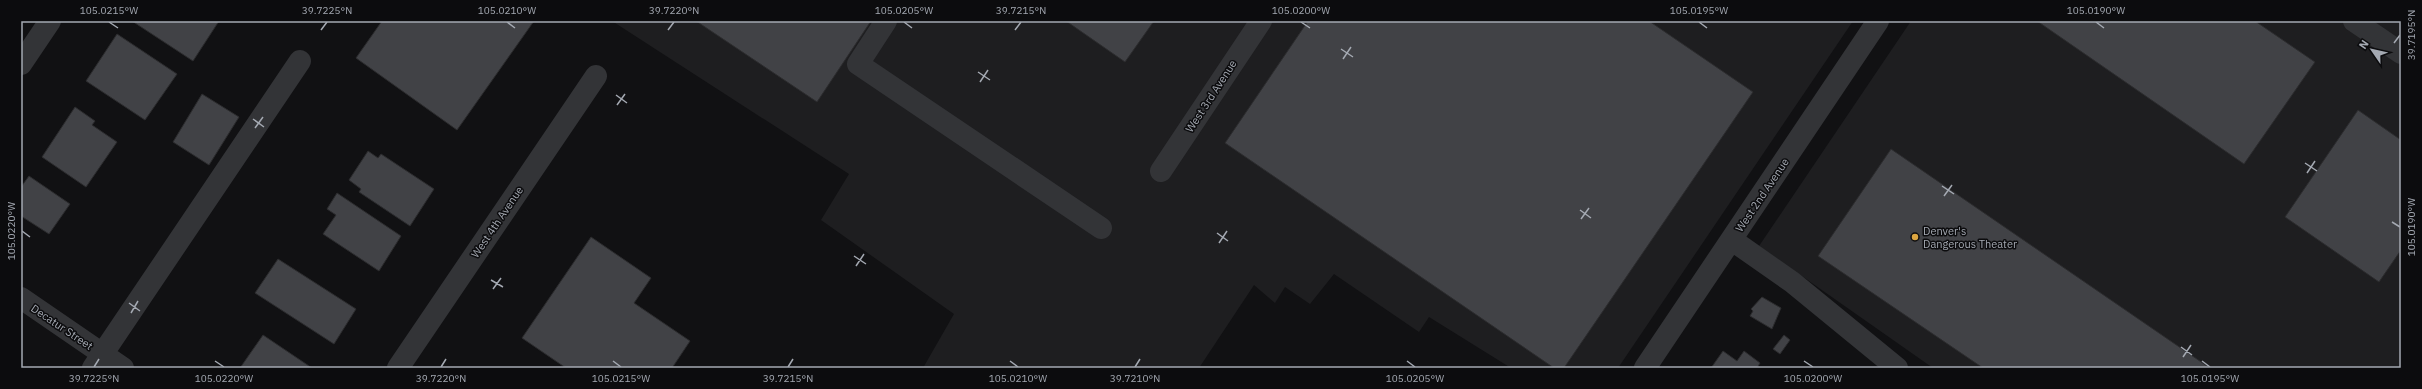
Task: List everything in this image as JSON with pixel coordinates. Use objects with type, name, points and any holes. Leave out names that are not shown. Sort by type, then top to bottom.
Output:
[{"type":"street","points":[[21,64],[50,21]]},
{"type":"street","points":[[886,21],[858,64],[1101,228]]},
{"type":"street","name":"West 3rd Avenue","points":[[1161,171],[1261,21]]},
{"type":"street","name":"West 2nd Avenue","points":[[1645,368],[1878,21]]},
{"type":"street","points":[[2354,21],[2401,53]]},
{"type":"street","points":[[98,361],[300,61]]},
{"type":"street","name":"West 4th Avenue","points":[[398,368],[596,76]]},
{"type":"street","points":[[1732,240],[1792,282],[1897,368]]},
{"type":"street","name":"Decatur Street","points":[[21,298],[98,361],[123,368]]},
{"type":"shaded area","points":[[612,21],[1853,21],[1618,368],[1511,368],[1429,317],[1419,332],[1334,274],[1310,304],[1285,287],[1275,303],[1254,285],[1199,368],[923,368],[954,314],[821,220],[849,174]]},
{"type":"shaded area","points":[[1911,21],[2401,21],[2401,368],[1933,368],[1759,246]]},
{"type":"building","points":[[132,21],[219,21],[193,61]]},
{"type":"building","points":[[382,21],[534,21],[457,130],[356,58]]},
{"type":"building","points":[[696,21],[871,21],[817,102]]},
{"type":"building","points":[[1066,21],[1154,21],[1125,62]]},
{"type":"building","points":[[1308,21],[1649,21],[1753,92],[1564,368],[1554,368],[1225,143]]},
{"type":"building","points":[[2037,21],[2255,21],[2315,62],[2244,164]]},
{"type":"building","points":[[117,34],[177,74],[145,120],[86,81]]},
{"type":"building","points":[[202,94],[239,117],[209,165],[173,142]]},
{"type":"building","points":[[75,107],[95,121],[92,125],[117,142],[86,187],[42,157]]},
{"type":"building","points":[[2358,110],[2401,140],[2401,250],[2379,282],[2285,217]]},
{"type":"building","points":[[1891,149],[2210,368],[1983,368],[1818,256]]},
{"type":"building","points":[[368,151],[378,158],[381,154],[434,189],[410,226],[359,192],[361,189],[349,180]]},
{"type":"building","points":[[29,176],[70,204],[49,234],[21,216],[21,187]]},
{"type":"building","points":[[337,193],[401,236],[379,271],[323,234],[336,215],[327,209]]},
{"type":"building","points":[[591,237],[651,278],[634,303],[690,341],[672,368],[566,368],[522,338]]},
{"type":"building","points":[[278,259],[356,309],[334,344],[255,293]]},
{"type":"building","points":[[1762,297],[1781,308],[1772,329],[1750,316],[1753,311],[1751,309]]},
{"type":"building","points":[[263,335],[312,368],[240,368]]},
{"type":"building","points":[[1784,335],[1790,340],[1780,354],[1773,349]]},
{"type":"building","points":[[1723,351],[1737,361],[1744,351],[1760,363],[1757,368],[1711,368]]},
{"type":"place","name":"Denver's Dangerous Theater","points":[[1915,237]]}]
